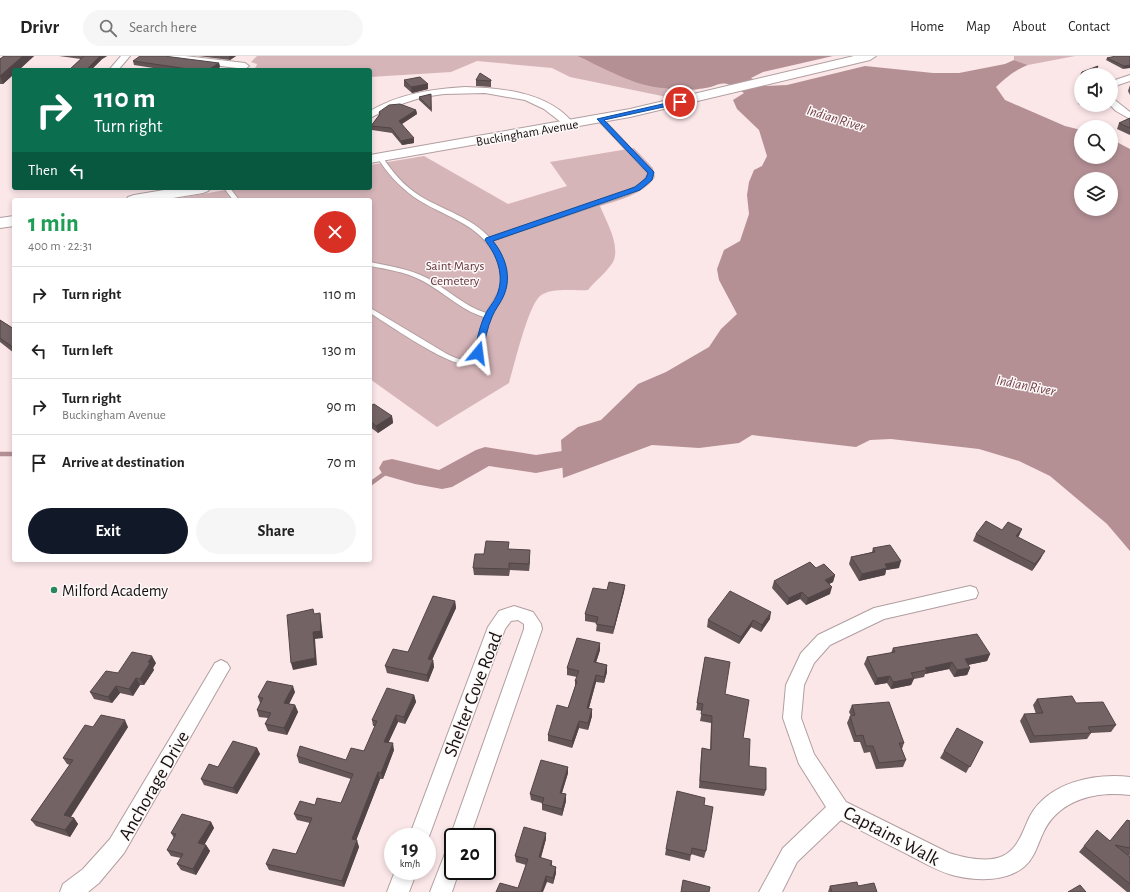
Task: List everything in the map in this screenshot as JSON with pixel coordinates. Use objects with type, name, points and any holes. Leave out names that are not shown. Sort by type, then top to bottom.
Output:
[{"type":"main road","name":"Buckingham Avenue","points":[[375,158],[600,119],[870,56]]},
{"type":"main road","points":[[146,198],[192,190]]},
{"type":"main road","points":[[0,223],[12,221]]},
{"type":"street","points":[[115,68],[126,56]]},
{"type":"street","points":[[165,56],[245,66]]},
{"type":"street","points":[[1118,82],[1130,78]]},
{"type":"street","points":[[372,114],[393,103],[421,96],[452,91],[485,90],[512,93],[532,99],[551,109],[569,124]]},
{"type":"street","points":[[1118,108],[1130,116]]},
{"type":"street","name":"Captains Walk","points":[[970,593],[880,613],[824,640],[807,658],[795,685],[792,718],[806,758],[839,809],[946,863],[963,868],[979,870],[995,868],[1018,858],[1025,850],[1045,812],[1058,801],[1070,794],[1098,786],[1130,786]]},
{"type":"street","name":"Shelter Cove Road","points":[[422,828],[496,629],[503,617],[510,613],[520,612],[528,616],[533,624],[533,629],[463,828]]},
{"type":"street","name":"Anchorage Drive","points":[[71,892],[91,876],[117,846],[221,668]]},
{"type":"street","points":[[770,892],[790,855],[839,809]]},
{"type":"street","points":[[398,892],[403,880]]},
{"type":"street","points":[[441,892],[445,880]]},
{"type":"lane","points":[[489,240],[612,198],[638,188],[645,183],[651,172],[600,119]]},
{"type":"lane","points":[[372,311],[445,356],[457,362],[466,363],[472,360],[478,353],[488,316],[500,296],[504,282],[503,268],[499,256],[489,240],[474,227],[418,197],[405,188],[375,158]]},
{"type":"lane","points":[[372,264],[410,272],[424,279],[473,312],[488,316]]},
{"type":"green space","points":[[257,56],[577,56],[613,73],[646,85],[699,89],[667,97],[570,77],[552,68],[477,61],[451,72],[372,77],[372,68],[254,68],[257,64],[251,62]]},
{"type":"green space","points":[[1014,56],[1075,56],[1028,65],[1014,60]]},
{"type":"green space","name":"Saint Marys Cemetery","points":[[634,148],[653,168],[655,177],[637,193],[600,206],[614,241],[615,256],[613,262],[588,290],[557,290],[550,291],[540,296],[535,302],[526,323],[509,383],[437,427],[372,380],[372,198],[180,198],[226,190],[372,190],[372,165],[424,156],[508,204],[567,186],[550,162]]},
{"type":"water","name":"Indian River","points":[[577,56],[833,56],[763,72],[751,78],[766,86],[787,85],[865,66],[933,73],[959,73],[1005,64],[1014,60],[1028,65],[1011,74],[996,87],[1005,100],[1065,126],[1074,128],[1074,164],[1118,164],[1118,143],[1130,149],[1130,551],[1107,524],[1050,476],[1019,461],[979,449],[891,439],[870,440],[856,447],[752,435],[739,443],[699,448],[652,445],[563,478],[561,440],[578,427],[601,420],[638,384],[666,372],[709,347],[721,329],[737,314],[719,280],[717,269],[724,250],[740,241],[749,214],[747,195],[749,182],[754,170],[762,166],[767,156],[759,130],[737,109],[733,100],[744,93],[736,88],[729,85],[720,84],[706,88],[672,89],[636,82]]},
{"type":"building","points":[[4,56],[23,56],[0,76],[0,59]]},
{"type":"building","points":[[84,56],[100,56],[88,68],[71,68]]},
{"type":"building","points":[[140,56],[164,56],[219,63],[211,68],[181,68],[133,61]]},
{"type":"building","points":[[1116,56],[1130,56],[1130,65],[1124,66],[1107,58]]},
{"type":"building","points":[[480,73],[491,80],[491,81],[476,80]]},
{"type":"building","points":[[420,77],[428,84],[411,87],[404,80]]},
{"type":"building","points":[[431,94],[431,109],[419,97]]},
{"type":"building","points":[[400,104],[416,110],[399,121],[414,138],[401,141],[391,128],[372,126],[380,114],[379,112],[389,105]]},
{"type":"building","points":[[1130,118],[1130,128],[1119,123]]},
{"type":"building","points":[[0,320],[12,328],[12,347],[0,338]]},
{"type":"building","points":[[374,404],[392,416],[376,426],[372,423],[372,405]]},
{"type":"building","points":[[986,521],[1002,530],[1008,522],[1022,529],[1016,536],[1045,551],[1035,564],[976,534]]},
{"type":"building","points":[[486,541],[509,542],[508,549],[530,550],[529,564],[509,563],[509,569],[473,568],[475,554],[484,554]]},
{"type":"building","points":[[890,545],[901,561],[885,564],[887,568],[862,574],[851,557],[875,552],[873,548]]},
{"type":"building","points":[[810,562],[816,568],[824,564],[835,575],[825,580],[832,587],[808,598],[802,592],[789,598],[774,581]]},
{"type":"building","points":[[609,582],[625,585],[614,627],[596,624],[598,617],[585,614],[593,588],[607,590]]},
{"type":"building","points":[[730,591],[771,612],[762,625],[753,620],[741,637],[708,620]]},
{"type":"building","points":[[433,596],[455,601],[428,659],[433,660],[427,675],[385,666],[393,649],[408,652]]},
{"type":"building","points":[[313,609],[314,614],[320,613],[321,631],[313,632],[315,658],[291,663],[287,615]]},
{"type":"building","points":[[977,634],[990,654],[965,659],[970,668],[957,670],[952,662],[925,668],[927,670],[911,673],[914,678],[893,682],[890,676],[877,678],[867,657],[895,652],[893,648]]},
{"type":"building","points":[[577,638],[600,643],[594,662],[607,665],[604,677],[596,675],[587,708],[592,709],[588,723],[579,721],[572,741],[548,735],[557,705],[568,708],[577,681],[575,681],[579,671],[567,668]]},
{"type":"building","points":[[132,652],[152,656],[148,662],[150,663],[140,679],[136,678],[129,689],[116,686],[108,697],[90,692],[106,671],[118,673]]},
{"type":"building","points":[[705,657],[730,662],[725,694],[749,700],[743,738],[750,739],[749,766],[766,768],[766,790],[700,781],[702,748],[711,750],[712,716],[701,714],[703,704],[697,703]]},
{"type":"building","points":[[267,681],[293,686],[284,703],[295,705],[284,728],[265,724],[271,713],[257,710],[263,698],[258,697]]},
{"type":"building","points":[[387,688],[414,695],[404,717],[396,715],[384,742],[393,743],[381,773],[378,772],[352,839],[357,840],[342,881],[266,864],[273,849],[296,854],[312,818],[294,814],[300,801],[315,805],[317,798],[341,803],[353,774],[297,756],[300,746],[346,760],[351,748],[364,751],[377,721],[372,720]]},
{"type":"building","points":[[1072,696],[1076,703],[1103,702],[1116,725],[1088,727],[1091,733],[1034,736],[1024,714],[1043,713],[1037,699]]},
{"type":"building","points":[[889,702],[904,743],[899,743],[906,760],[879,763],[873,746],[866,746],[863,735],[856,736],[850,716],[855,715],[852,705]]},
{"type":"building","points":[[101,715],[125,720],[64,815],[74,818],[65,830],[31,820],[73,760],[63,758],[85,725],[93,727]]},
{"type":"building","points":[[957,728],[983,742],[970,767],[944,751]]},
{"type":"building","points":[[233,741],[257,748],[233,788],[201,779],[209,764],[218,767]]},
{"type":"building","points":[[541,760],[568,767],[560,793],[566,794],[562,809],[542,804],[544,798],[530,794]]},
{"type":"building","points":[[677,791],[705,798],[704,805],[713,807],[706,851],[692,848],[691,855],[666,849]]},
{"type":"building","points":[[182,814],[211,822],[198,843],[206,845],[193,869],[177,864],[183,854],[167,850],[176,834],[171,833]]},
{"type":"building","points":[[1127,820],[1130,821],[1130,848],[1115,845],[1130,857],[1130,884],[1084,846],[1097,830],[1110,841]]},
{"type":"building","points":[[524,827],[546,833],[539,857],[552,861],[550,865],[556,867],[553,878],[546,876],[541,892],[496,892],[500,883],[518,888],[528,859],[515,856]]},
{"type":"building","points":[[683,880],[710,887],[709,892],[681,892]]},
{"type":"building","points":[[857,882],[858,886],[874,883],[877,892],[832,892],[830,886]]},
{"type":"building","points":[[1080,885],[1086,892],[1068,892]]},
{"type":"waterway","points":[[0,454],[12,454]]},
{"type":"waterway","points":[[392,468],[415,475],[442,480],[485,456],[536,464],[562,460]]},
{"type":"waterway","points":[[372,483],[392,468]]},
{"type":"place","name":"Milford Academy","points":[[54,590]]},
{"type":"route","points":[[478,353],[488,316],[500,296],[504,282],[503,268],[497,251],[489,240],[625,194],[645,183],[651,172],[600,119],[680,102]]}]
